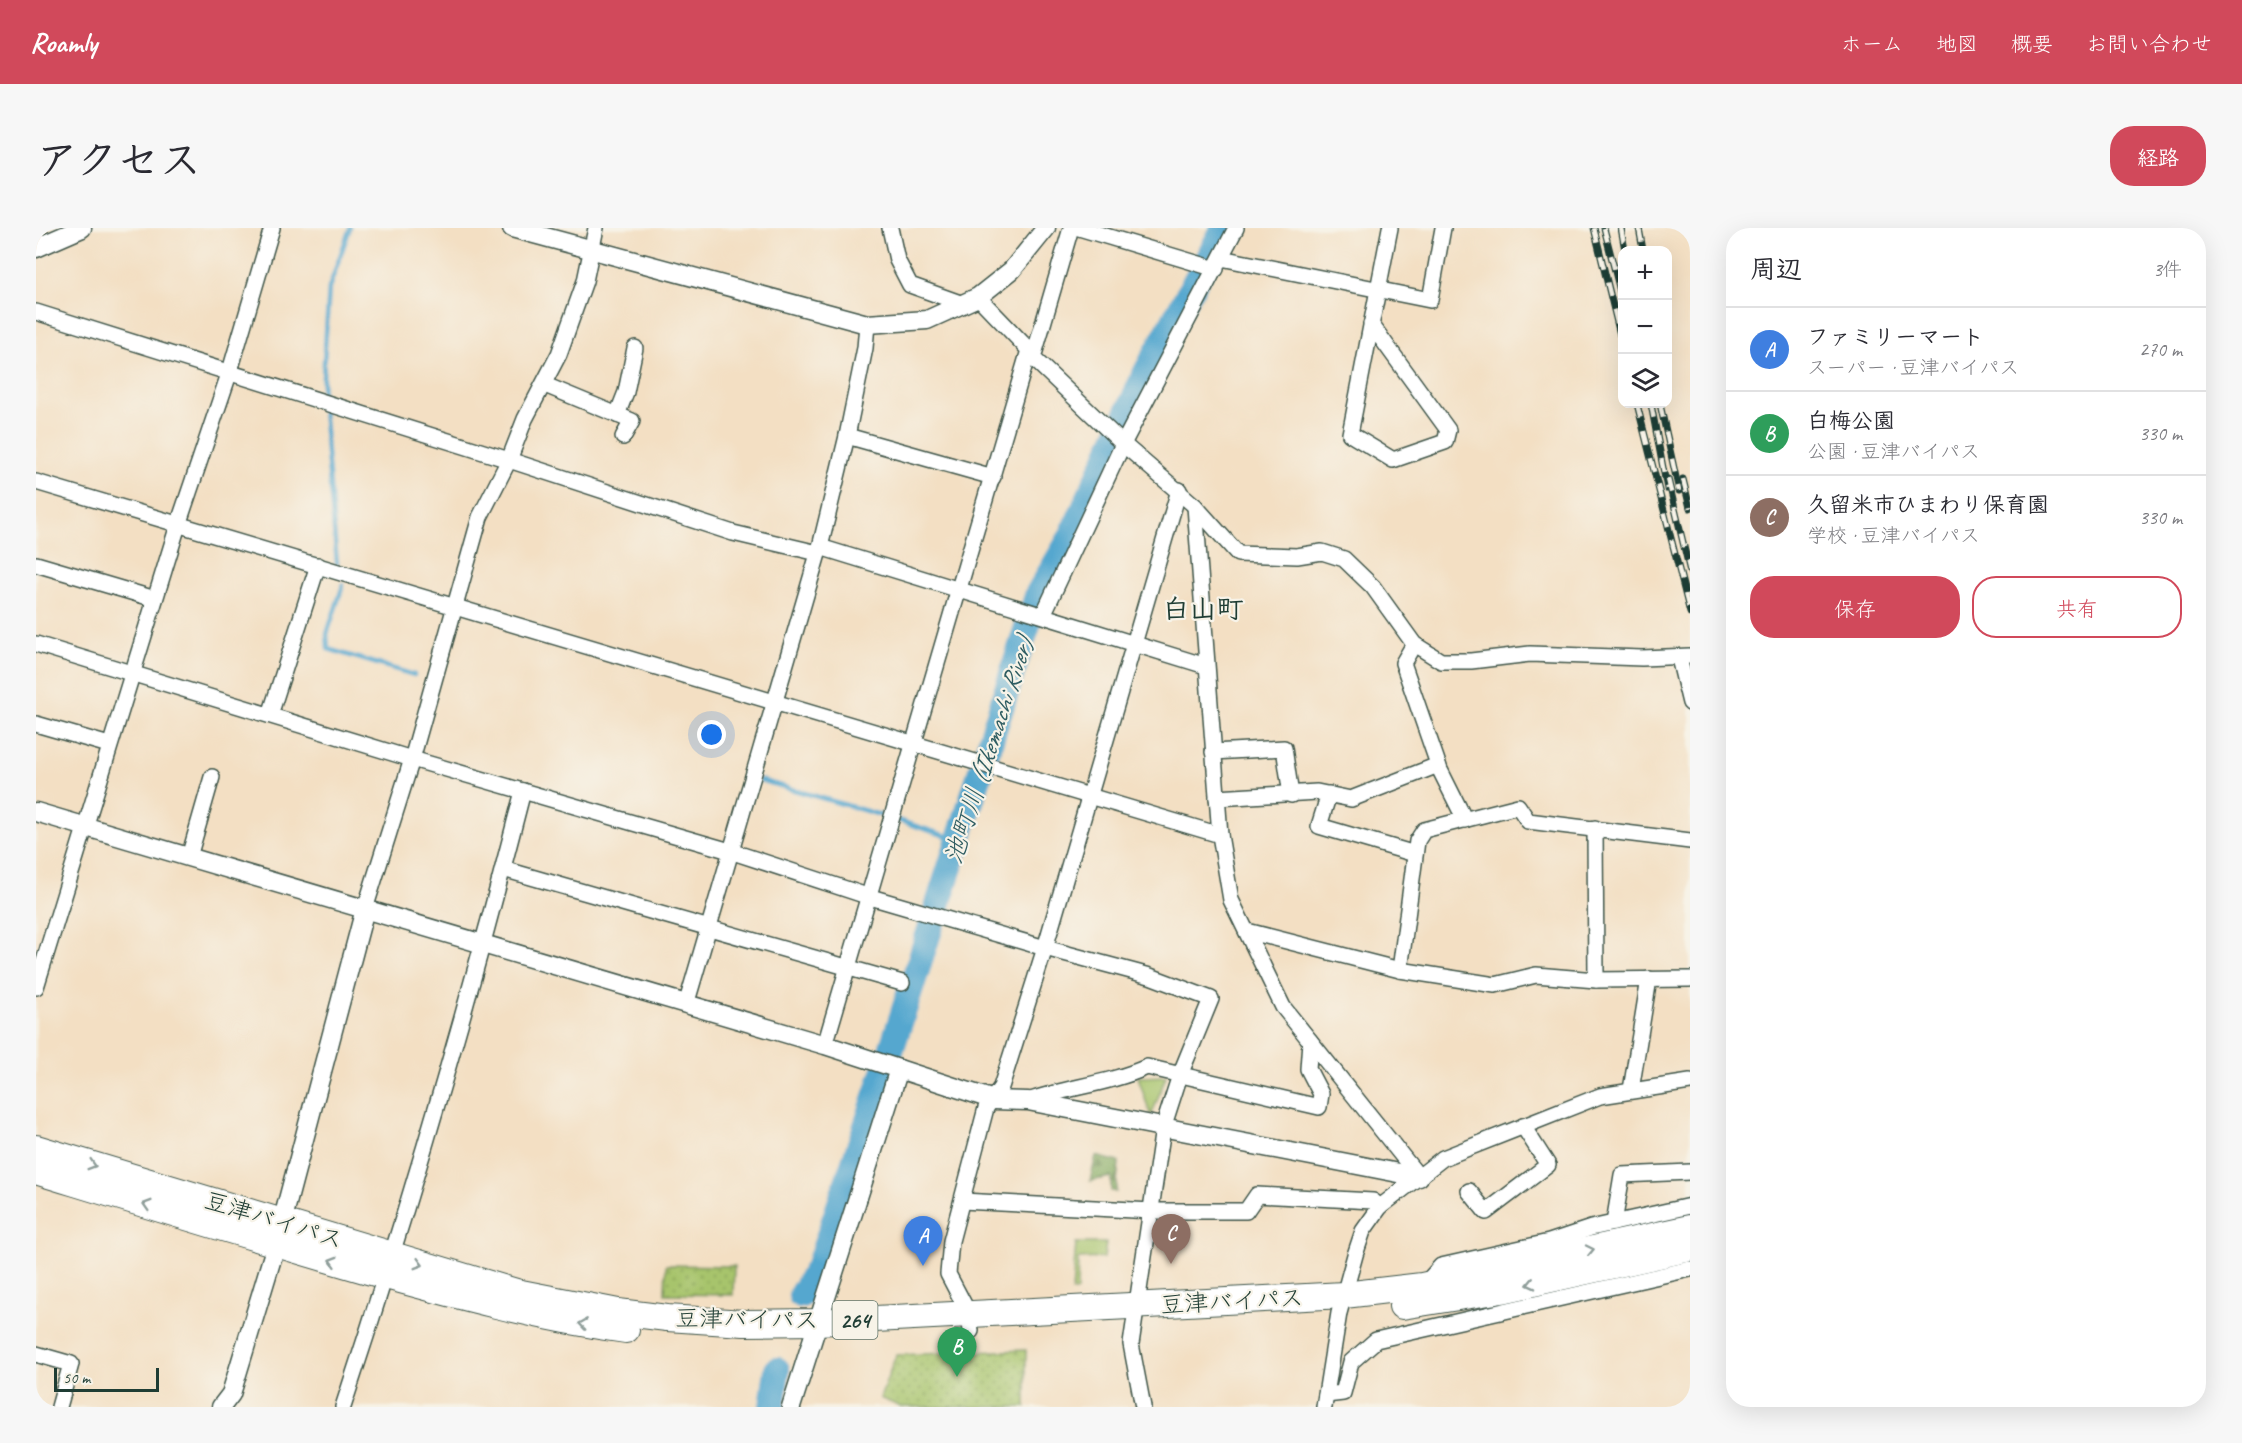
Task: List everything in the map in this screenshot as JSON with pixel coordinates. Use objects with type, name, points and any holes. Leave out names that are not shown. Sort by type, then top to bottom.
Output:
[{"type":"highway","name":"豆津バイパス","points":[[36,1148],[279,1234]]},
{"type":"highway","name":"豆津バイパス","points":[[36,1171],[279,1234],[389,1266],[493,1305],[589,1325],[653,1334],[815,1330],[1341,1304],[1419,1304],[1502,1290],[1690,1248]]},
{"type":"highway","name":"豆津バイパス","points":[[1341,1304],[1690,1228]]},
{"type":"street","points":[[36,248],[82,228]]},
{"type":"street","points":[[36,987],[132,671],[230,371],[272,228]]},
{"type":"street","points":[[513,228],[867,324],[927,320],[970,300],[1012,270],[1046,228]]},
{"type":"street","points":[[221,1407],[231,1394],[279,1234],[365,909],[412,759],[480,517],[509,460],[525,419],[545,385],[559,354],[585,281],[596,228]]},
{"type":"street","points":[[890,228],[897,260],[910,285],[970,300],[1031,354],[1124,444],[1196,506],[1238,555],[1297,556],[1322,552],[1344,559],[1373,587],[1414,644],[1441,661],[1471,661],[1530,654],[1684,657],[1690,703]]},
{"type":"street","points":[[825,1045],[867,896],[961,590],[993,477],[1071,228]]},
{"type":"street","points":[[1079,228],[1219,264],[1430,300],[1443,228]]},
{"type":"street","points":[[1043,615],[1124,444],[1236,228]]},
{"type":"street","points":[[1371,324],[1448,430],[1445,442],[1393,460],[1350,434],[1377,290],[1390,228]]},
{"type":"street","points":[[36,312],[230,371],[733,533],[819,550],[961,590],[1206,666]]},
{"type":"street","points":[[686,1005],[819,550],[847,436],[865,348],[867,324]]},
{"type":"street","points":[[617,415],[626,392],[634,348]]},
{"type":"street","points":[[545,385],[632,421],[622,437]]},
{"type":"street","points":[[847,436],[993,477]]},
{"type":"street","points":[[36,482],[318,565],[455,609],[1220,835]]},
{"type":"street","points":[[970,1323],[948,1274],[951,1241],[986,1108],[994,1100],[1001,1087],[1045,948],[1179,490]]},
{"type":"street","points":[[1196,506],[1220,835],[1231,900],[1282,1007],[1419,1177]]},
{"type":"street","points":[[36,564],[155,599]]},
{"type":"street","points":[[270,715],[318,565]]},
{"type":"street","points":[[36,644],[132,671],[412,759],[730,851],[867,896],[1150,976],[1211,999],[1180,1075],[1163,1128],[1131,1344],[1143,1407]]},
{"type":"street","points":[[1414,644],[1403,663],[1438,765],[1465,820]]},
{"type":"street","points":[[36,724],[110,745]]},
{"type":"street","points":[[1213,752],[1284,748],[1291,795]]},
{"type":"street","points":[[1217,798],[1317,792],[1351,799],[1438,765]]},
{"type":"street","points":[[189,857],[212,777]]},
{"type":"street","points":[[343,1407],[389,1266],[483,946],[523,791]]},
{"type":"street","points":[[1329,794],[1319,826],[1415,854]]},
{"type":"street","points":[[1400,970],[1417,841],[1424,830],[1518,806],[1528,821],[1690,841]]},
{"type":"street","points":[[36,812],[483,946],[825,1045],[994,1100],[1028,1101],[1419,1177]]},
{"type":"street","points":[[1595,828],[1596,980]]},
{"type":"street","points":[[503,869],[902,983]]},
{"type":"street","points":[[1247,931],[1400,970],[1495,985],[1536,975],[1596,980],[1690,979]]},
{"type":"street","points":[[1631,1090],[1649,979]]},
{"type":"street","points":[[1028,1101],[1057,1090],[1128,1075],[1147,1067],[1319,1107],[1321,1094],[1308,1069],[1310,1041]]},
{"type":"street","points":[[791,1407],[899,1069]]},
{"type":"street","points":[[1325,1401],[1341,1304],[1363,1231],[1380,1207],[1443,1158],[1600,1096],[1690,1082]]},
{"type":"street","points":[[1469,1191],[1486,1212],[1548,1164],[1523,1126]]},
{"type":"street","points":[[1614,1223],[1622,1175],[1690,1172]]},
{"type":"street","points":[[962,1201],[1152,1211],[1246,1210],[1257,1195],[1372,1201],[1380,1207]]},
{"type":"street","points":[[1422,1286],[1441,1266],[1690,1206]]},
{"type":"street","points":[[1325,1401],[1343,1393],[1351,1362],[1376,1340],[1690,1269]]},
{"type":"street","points":[[36,1354],[71,1364],[59,1407]]},
{"type":"green space","points":[[1166,1076],[1151,1117],[1138,1077]]},
{"type":"green space","points":[[1096,1156],[1119,1162],[1116,1192],[1111,1191],[1111,1177],[1090,1181]]},
{"type":"green space","points":[[1076,1243],[1106,1243],[1104,1258],[1078,1259],[1077,1291],[1072,1291]]},
{"type":"green space","points":[[666,1265],[734,1266],[733,1295],[665,1294]]},
{"type":"green space","points":[[1026,1350],[1026,1407],[901,1407],[880,1398],[896,1355]]},
{"type":"waterway","points":[[322,392],[329,288],[350,228]]},
{"type":"waterway","name":"池町川 (Ikemachi River)","points":[[801,1295],[819,1265],[879,1088],[1038,593],[1071,537],[1146,372],[1224,228]]},
{"type":"waterway","points":[[323,409],[337,563]]},
{"type":"waterway","points":[[343,585],[327,634],[328,649],[414,675]]},
{"type":"waterway","points":[[760,780],[880,815]]},
{"type":"waterway","points":[[897,820],[959,840]]},
{"type":"waterway","name":"池町川 (Ikemachi River)","points":[[772,1407],[777,1370]]},
{"type":"railway","points":[[1594,228],[1618,327]]},
{"type":"railway","points":[[1604,228],[1618,283]]},
{"type":"railway","points":[[1621,228],[1624,246]]},
{"type":"railway","points":[[1639,228],[1642,246]]},
{"type":"railway","points":[[1638,408],[1690,613]]},
{"type":"railway","points":[[1652,408],[1667,489]]},
{"type":"railway","points":[[1661,408],[1679,491]]},
{"type":"railway","points":[[1668,479],[1690,572]]},
{"type":"railway","points":[[1683,479],[1690,508]]},
{"type":"place","name":"久留米市ひまわり保育園","points":[[1171,1264]]},
{"type":"place","name":"ファミリーマート","points":[[923,1266]]},
{"type":"place","name":"白梅公園","points":[[957,1377]]},
{"type":"district","name":"白山町","points":[[1203,609]]}]
